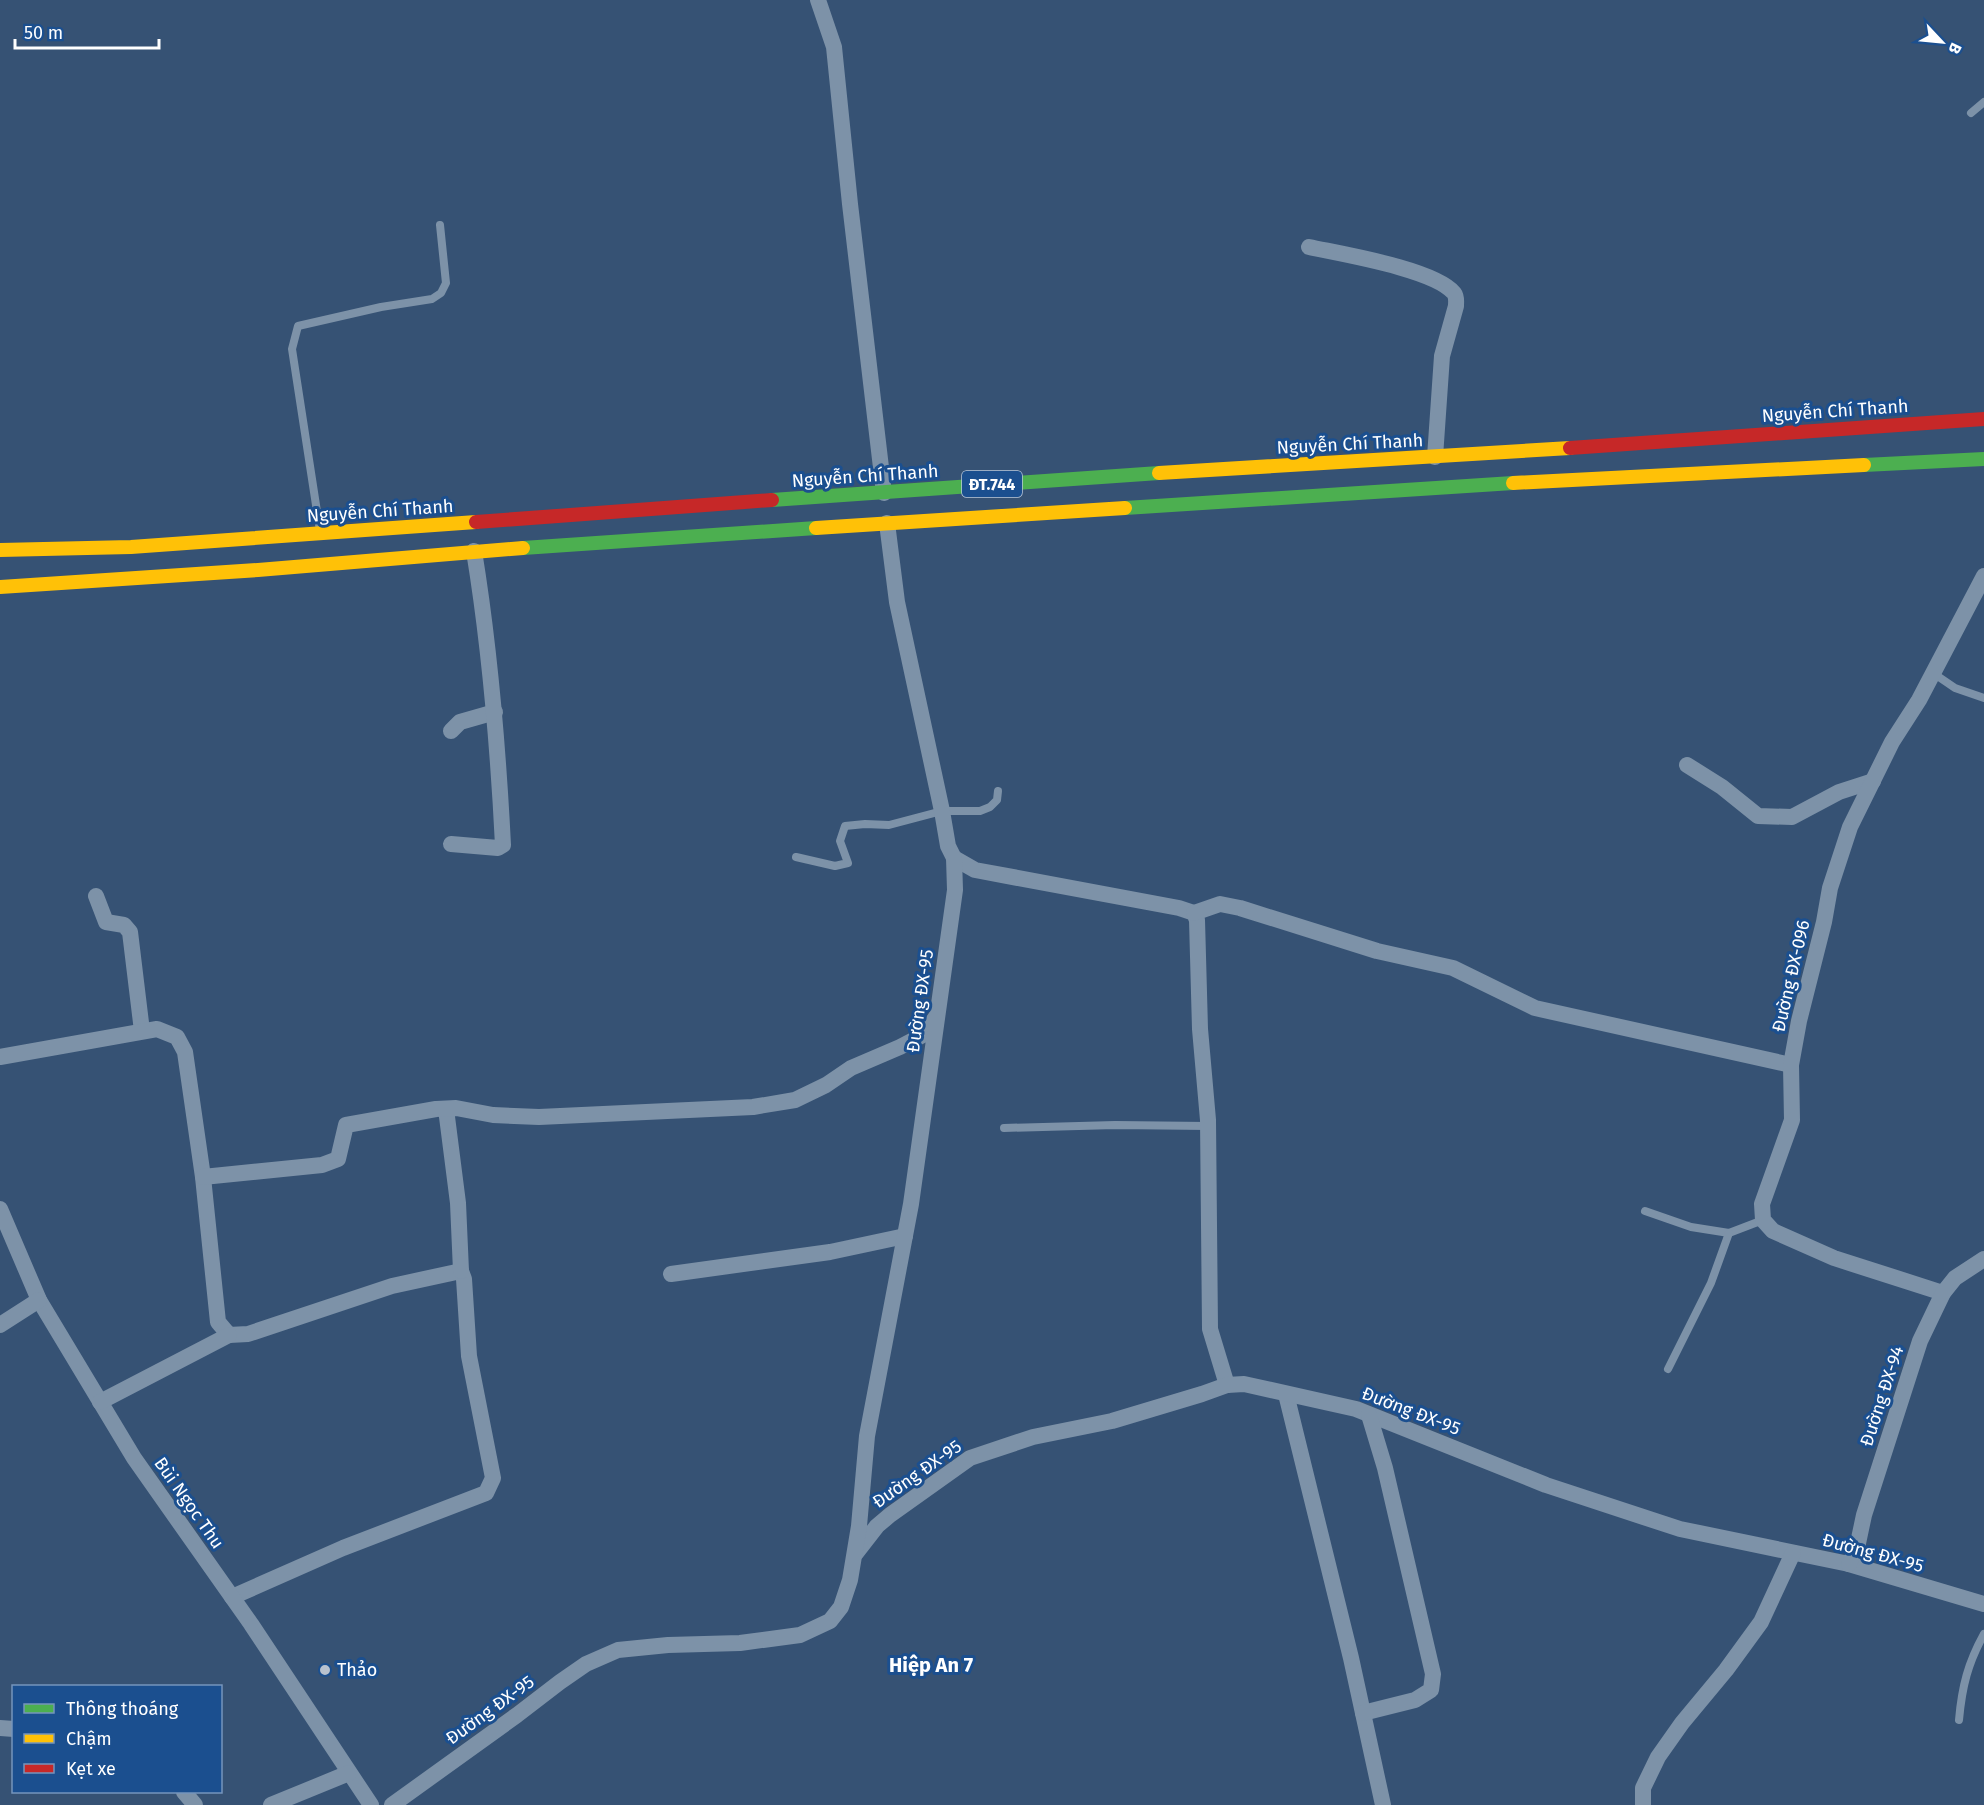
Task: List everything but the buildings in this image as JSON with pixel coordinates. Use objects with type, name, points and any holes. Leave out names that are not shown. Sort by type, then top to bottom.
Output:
[{"type":"main road","name":"Nguyễn Chí Thanh","points":[[0,587],[132,562],[321,534],[471,537],[886,508],[1050,480],[1435,457],[1984,419]]},
{"type":"main road","name":"Nguyễn Chí Thanh","points":[[0,550],[258,570],[471,537],[886,508],[1449,486],[1984,459]]},
{"type":"street","name":"Đường ĐX-95","points":[[392,1805],[586,1664],[618,1650],[668,1645],[740,1643],[800,1635],[831,1621],[841,1607],[850,1580],[859,1526],[867,1436],[905,1236],[955,890],[954,858],[948,846],[897,602],[850,204],[834,47],[818,0]]},
{"type":"street","points":[[1309,247],[1402,268],[1428,277],[1454,293],[1456,306],[1442,356],[1435,457]]},
{"type":"street","points":[[451,844],[498,848],[503,845],[490,661],[471,537]]},
{"type":"street","name":"Đường ĐX-096","points":[[1763,1220],[1762,1204],[1792,1120],[1791,1065],[1799,1020],[1824,922],[1830,888],[1850,827],[1892,742],[1919,700],[1984,576]]},
{"type":"street","points":[[452,731],[460,722],[495,712]]},
{"type":"street","points":[[1687,765],[1722,787],[1758,816],[1792,817],[1839,792],[1872,781]]},
{"type":"street","points":[[954,858],[975,870],[1179,908],[1194,913],[1220,904],[1240,908],[1377,951],[1453,968],[1535,1008],[1791,1065]]},
{"type":"street","points":[[96,896],[106,922],[124,925],[129,929],[142,1031]]},
{"type":"street","points":[[1194,913],[1197,920],[1200,1029],[1208,1126],[1210,1329],[1227,1385]]},
{"type":"street","points":[[203,1177],[322,1165],[338,1158],[346,1125],[446,1109],[456,1108],[493,1115],[539,1117],[753,1107],[795,1100],[826,1085],[851,1068],[923,1035],[938,1013]]},
{"type":"street","points":[[0,1057],[157,1029],[177,1037],[184,1052],[203,1177],[218,1322],[229,1335]]},
{"type":"street","points":[[232,1597],[343,1548],[486,1493],[492,1478],[469,1356],[464,1279],[461,1272],[458,1203],[446,1109]]},
{"type":"street","name":"Bùi Ngọc Thu","points":[[1,1216],[39,1300],[134,1458],[232,1597],[371,1805]]},
{"type":"street","points":[[1763,1220],[1773,1231],[1834,1258],[1943,1293]]},
{"type":"street","points":[[671,1274],[830,1252],[905,1236]]},
{"type":"street","name":"Đường ĐX-94","points":[[1849,1564],[1857,1548],[1864,1515],[1920,1341],[1943,1293],[1955,1278],[1984,1258]]},
{"type":"street","points":[[100,1402],[229,1335],[248,1334],[392,1286],[461,1272]]},
{"type":"street","points":[[0,1325],[39,1300]]},
{"type":"street","name":"Đường ĐX-95","points":[[853,1557],[877,1526],[970,1458],[1033,1437],[1112,1421],[1227,1385],[1244,1384],[1356,1409],[1546,1485],[1680,1529],[1849,1564],[1984,1604]]},
{"type":"street","points":[[1286,1395],[1383,1805]]},
{"type":"street","points":[[1363,1713],[1415,1700],[1431,1690],[1433,1674],[1385,1468],[1369,1414]]},
{"type":"street","points":[[1643,1805],[1643,1788],[1658,1757],[1761,1622],[1793,1553]]},
{"type":"street","points":[[271,1805],[349,1773]]},
{"type":"street","points":[[186,1793],[195,1805]]},
{"type":"lane","points":[[1971,113],[1984,102]]},
{"type":"lane","points":[[321,534],[292,349],[298,326],[381,307],[432,299],[441,293],[446,283],[440,225]]},
{"type":"lane","points":[[1933,673],[1955,688],[1984,698]]},
{"type":"lane","points":[[796,857],[835,866],[848,862],[840,841],[845,826],[889,825],[942,811],[980,811],[990,807],[997,800],[998,791]]},
{"type":"lane","points":[[1004,1128],[1115,1125],[1208,1126]]},
{"type":"lane","points":[[1645,1211],[1690,1227],[1730,1233],[1763,1220]]},
{"type":"lane","points":[[1668,1369],[1711,1283],[1730,1233]]},
{"type":"lane","points":[[1959,1720],[1961,1693],[1971,1658],[1984,1634]]},
{"type":"traffic: fast","points":[[1864,465],[1984,459]]},
{"type":"traffic: fast","points":[[772,500],[1159,473]]},
{"type":"traffic: fast","points":[[1125,508],[1513,483]]},
{"type":"traffic: fast","points":[[523,548],[816,528]]},
{"type":"traffic: slow","points":[[1159,473],[1570,448]]},
{"type":"traffic: slow","points":[[1513,483],[1864,465]]},
{"type":"traffic: slow","points":[[816,528],[1125,508]]},
{"type":"traffic: slow","points":[[0,550],[131,547],[476,522]]},
{"type":"traffic: slow","points":[[0,587],[258,570],[523,548]]},
{"type":"traffic: jam","points":[[1570,448],[1984,419]]},
{"type":"traffic: jam","points":[[476,522],[772,500]]},
{"type":"place","name":"Thảo","points":[[325,1670]]},
{"type":"district","name":"Hiệp An 7","points":[[931,1665]]}]
